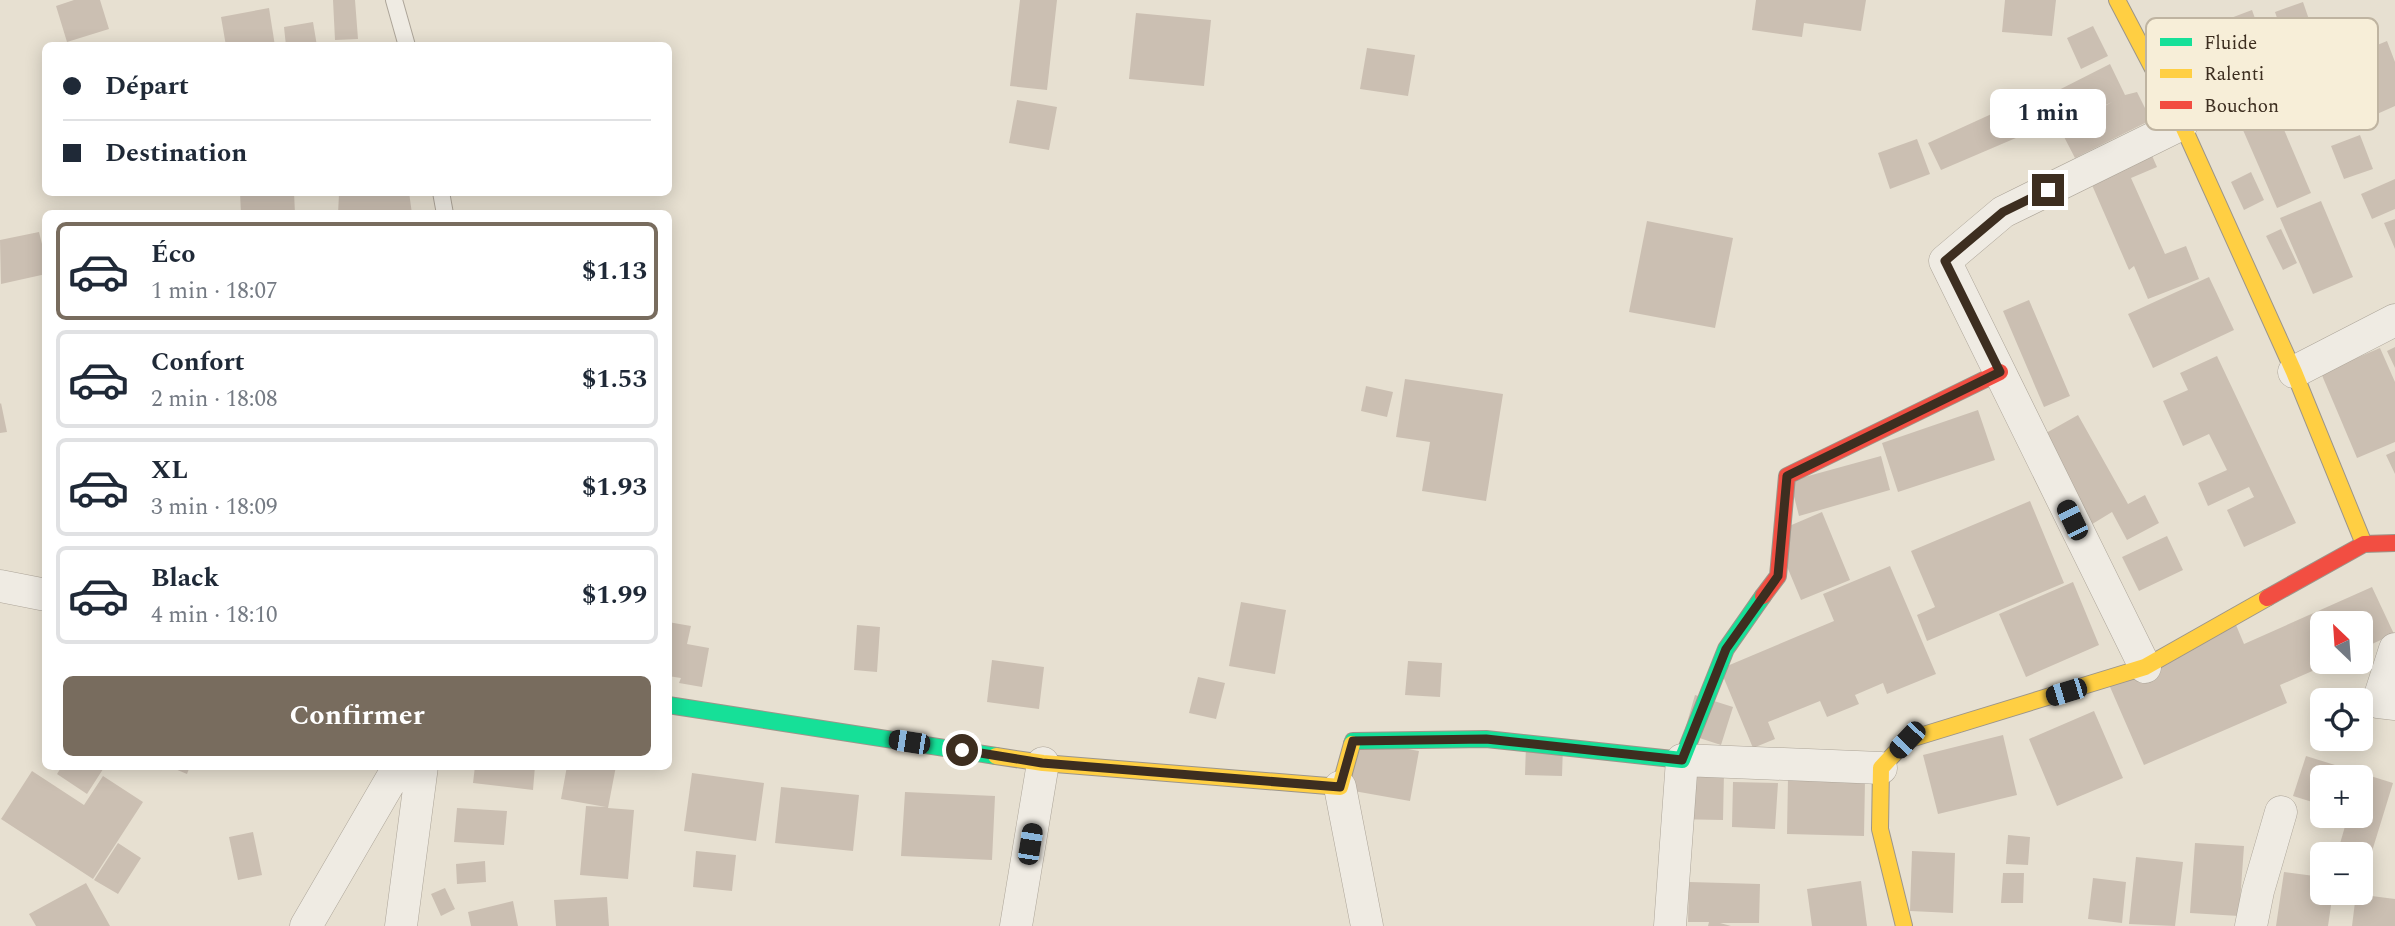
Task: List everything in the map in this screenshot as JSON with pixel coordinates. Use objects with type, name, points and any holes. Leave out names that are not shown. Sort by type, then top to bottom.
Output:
[{"type":"street","points":[[2117,0],[2146,55]]},
{"type":"street","points":[[2145,667],[1945,261],[2003,212],[2170,130]]},
{"type":"street","points":[[2185,130],[2294,372],[2364,544]]},
{"type":"street","points":[[2294,372],[2395,320]]},
{"type":"street","points":[[1670,926],[1682,760],[1726,649],[1778,576],[1787,476],[2000,372]]},
{"type":"street","points":[[1904,926],[1880,829],[1881,768],[1907,740],[2145,667],[2364,544],[2395,543]]},
{"type":"street","points":[[0,586],[42,593]]},
{"type":"street","points":[[2395,649],[2378,702],[2395,704]]},
{"type":"street","points":[[672,706],[1042,763],[1340,787]]},
{"type":"street","points":[[1367,926],[1340,787],[1353,741],[1486,739],[1682,760],[1881,768]]},
{"type":"street","points":[[1016,926],[1042,763]]},
{"type":"street","points":[[306,926],[397,770]]},
{"type":"street","points":[[401,926],[421,770]]},
{"type":"street","points":[[2251,926],[2258,891],[2281,812]]},
{"type":"lane","points":[[394,0],[406,42]]},
{"type":"building","points":[[74,0],[100,0],[109,29],[67,42],[56,6]]},
{"type":"building","points":[[333,0],[355,0],[358,39],[335,40]]},
{"type":"building","points":[[1020,0],[1057,0],[1047,90],[1010,86]]},
{"type":"building","points":[[1756,0],[1866,0],[1861,31],[1804,23],[1802,37],[1752,30]]},
{"type":"building","points":[[2005,0],[2056,0],[2052,36],[2002,32]]},
{"type":"building","points":[[2303,2],[2308,18],[2277,18],[2275,12]]},
{"type":"building","points":[[269,8],[274,42],[225,42],[221,17]]},
{"type":"building","points":[[2252,10],[2255,18],[2231,18]]},
{"type":"building","points":[[1136,13],[1211,20],[1204,86],[1129,79]]},
{"type":"building","points":[[313,22],[316,42],[286,42],[284,27]]},
{"type":"building","points":[[2093,26],[2108,56],[2081,69],[2067,38]]},
{"type":"building","points":[[2387,41],[2395,62],[2395,106],[2378,114],[2378,45]]},
{"type":"building","points":[[1367,48],[1415,55],[1408,96],[1360,89]]},
{"type":"building","points":[[2110,64],[2125,95],[2137,92],[2146,110],[2146,122],[2075,158],[2061,131],[2112,102],[2060,127],[2045,97]]},
{"type":"building","points":[[2031,96],[2044,126],[1941,170],[1928,143]]},
{"type":"building","points":[[1017,100],[1057,107],[1049,150],[1009,143]]},
{"type":"building","points":[[2243,130],[2284,130],[2311,193],[2277,208]]},
{"type":"building","points":[[2360,135],[2373,169],[2344,179],[2331,146]]},
{"type":"building","points":[[1917,139],[1930,174],[1890,189],[1878,153]]},
{"type":"building","points":[[2146,142],[2157,167],[2131,178],[2165,254],[2186,246],[2199,279],[2148,299],[2134,266],[2129,270],[2085,169]]},
{"type":"building","points":[[2251,172],[2264,200],[2244,210],[2231,182]]},
{"type":"building","points":[[2395,179],[2395,209],[2372,219],[2361,194]]},
{"type":"building","points":[[240,196],[294,196],[295,210],[241,210]]},
{"type":"building","points":[[339,196],[410,196],[411,210],[338,210]]},
{"type":"building","points":[[2321,201],[2353,277],[2313,294],[2280,218]]},
{"type":"building","points":[[2395,219],[2395,249],[2384,223]]},
{"type":"building","points":[[1647,221],[1733,238],[1715,328],[1629,312]]},
{"type":"building","points":[[2281,229],[2297,263],[2283,270],[2266,236]]},
{"type":"building","points":[[39,232],[42,244],[42,275],[1,284],[0,240]]},
{"type":"building","points":[[2209,277],[2234,330],[2153,368],[2128,314]]},
{"type":"building","points":[[2029,300],[2070,396],[2044,407],[2003,311]]},
{"type":"building","points":[[2395,347],[2395,368],[2387,351]]},
{"type":"building","points":[[2380,348],[2395,382],[2395,442],[2357,458],[2321,373]]},
{"type":"building","points":[[2217,356],[2296,523],[2244,547],[2227,510],[2254,497],[2249,487],[2208,506],[2198,483],[2227,470],[2209,434],[2183,446],[2163,401],[2188,390],[2180,373]]},
{"type":"building","points":[[1405,379],[1503,394],[1486,501],[1422,491],[1430,442],[1396,437]]},
{"type":"building","points":[[1366,386],[1393,392],[1387,417],[1361,411]]},
{"type":"building","points":[[0,404],[7,432],[0,433]]},
{"type":"building","points":[[1978,410],[1995,460],[1898,492],[1882,443]]},
{"type":"building","points":[[2078,415],[2128,504],[2145,495],[2159,523],[2127,540],[2112,512],[2089,526],[2039,437]]},
{"type":"building","points":[[2395,451],[2395,474],[2386,455]]},
{"type":"building","points":[[1881,456],[1890,490],[1799,516],[1790,481]]},
{"type":"building","points":[[2030,501],[2064,583],[1927,641],[1917,615],[1935,607],[1911,551]]},
{"type":"building","points":[[1822,512],[1850,580],[1801,600],[1773,533]]},
{"type":"building","points":[[2167,536],[2183,570],[2139,591],[2122,557]]},
{"type":"building","points":[[1890,566],[1936,674],[1887,694],[1883,683],[1855,695],[1859,704],[1827,717],[1820,701],[1768,722],[1775,739],[1753,748],[1720,669],[1834,621],[1823,594]]},
{"type":"building","points":[[2073,582],[2099,645],[2026,677],[1999,614]]},
{"type":"building","points":[[2372,587],[2394,634],[2373,644],[2373,611],[2318,611]]},
{"type":"building","points":[[1241,602],[1286,610],[1275,674],[1229,666]]},
{"type":"building","points":[[2310,615],[2310,672],[2280,685],[2287,703],[2144,765],[2107,680],[2236,625],[2244,644]]},
{"type":"building","points":[[672,623],[691,626],[687,644],[709,648],[702,687],[679,683],[681,678],[672,677]]},
{"type":"building","points":[[857,625],[880,627],[877,672],[854,670]]},
{"type":"building","points":[[992,660],[1044,667],[1039,709],[987,702]]},
{"type":"building","points":[[1408,661],[1442,663],[1440,697],[1405,695]]},
{"type":"building","points":[[1198,677],[1225,683],[1216,719],[1189,713]]},
{"type":"building","points":[[1695,695],[1733,707],[1721,745],[1684,733]]},
{"type":"building","points":[[2094,711],[2123,778],[2057,806],[2029,739]]},
{"type":"building","points":[[2003,735],[2017,795],[1938,814],[1923,755]]},
{"type":"building","points":[[1346,738],[1419,751],[1410,801],[1337,788]]},
{"type":"building","points":[[1526,745],[1563,746],[1562,776],[1525,775]]},
{"type":"building","points":[[2306,756],[2335,765],[2310,765],[2310,801],[2293,796]]},
{"type":"building","points":[[60,770],[102,770],[87,794],[57,774]]},
{"type":"building","points":[[475,770],[535,770],[533,790],[473,783]]},
{"type":"building","points":[[566,770],[615,770],[608,808],[634,810],[628,879],[580,875],[586,806],[606,807],[561,799]]},
{"type":"building","points":[[32,771],[84,805],[103,776],[143,802],[93,879],[1,819]]},
{"type":"building","points":[[1673,772],[1724,772],[1723,820],[1672,819]]},
{"type":"building","points":[[692,773],[764,783],[756,841],[684,831]]},
{"type":"building","points":[[2373,777],[2393,783],[2373,848],[2373,842],[2340,842],[2345,828],[2373,828]]},
{"type":"building","points":[[1788,778],[1865,780],[1864,836],[1787,834]]},
{"type":"building","points":[[1733,782],[1778,783],[1775,829],[1732,827]]},
{"type":"building","points":[[781,787],[859,795],[853,851],[775,843]]},
{"type":"building","points":[[905,792],[995,796],[992,860],[901,856]]},
{"type":"building","points":[[457,808],[507,811],[504,845],[454,842]]},
{"type":"building","points":[[253,832],[262,875],[238,880],[229,837]]},
{"type":"building","points":[[2008,835],[2030,837],[2028,865],[2006,864]]},
{"type":"building","points":[[118,843],[141,858],[118,894],[94,880]]},
{"type":"building","points":[[2195,843],[2244,846],[2239,916],[2190,913]]},
{"type":"building","points":[[696,851],[736,855],[732,891],[693,887]]},
{"type":"building","points":[[1912,851],[1955,853],[1953,913],[1910,911]]},
{"type":"building","points":[[2136,857],[2183,862],[2175,926],[2129,924]]},
{"type":"building","points":[[485,861],[486,882],[457,884],[456,864]]},
{"type":"building","points":[[2284,872],[2310,875],[2310,905],[2331,905],[2328,926],[2276,926]]},
{"type":"building","points":[[2003,873],[2024,873],[2023,903],[2001,903]]},
{"type":"building","points":[[2093,878],[2126,882],[2122,923],[2088,919]]},
{"type":"building","points":[[1861,881],[1867,926],[1812,926],[1807,889]]},
{"type":"building","points":[[1689,882],[1760,884],[1759,923],[1720,923],[1731,926],[1708,926],[1709,922],[1688,922]]},
{"type":"building","points":[[86,883],[110,926],[36,926],[29,914]]},
{"type":"building","points":[[445,888],[455,909],[441,916],[431,894]]},
{"type":"building","points":[[2373,896],[2395,899],[2395,926],[2352,926],[2355,905],[2373,905]]},
{"type":"building","points":[[607,897],[609,926],[556,926],[554,900]]},
{"type":"building","points":[[513,901],[518,926],[471,926],[468,912]]},
{"type":"traffic: fast","points":[[1352,744],[1353,741],[1486,739],[1682,760],[1726,649],[1763,596]]},
{"type":"traffic: fast","points":[[672,706],[996,756]]},
{"type":"traffic: slow","points":[[2117,0],[2146,55]]},
{"type":"traffic: slow","points":[[2185,130],[2294,372],[2364,544]]},
{"type":"traffic: slow","points":[[1904,926],[1880,829],[1881,768],[1907,740],[2145,667],[2267,598]]},
{"type":"traffic: slow","points":[[996,756],[1043,763],[1340,787],[1352,744]]},
{"type":"traffic: jam","points":[[1763,596],[1778,576],[1787,476],[2000,372]]},
{"type":"traffic: jam","points":[[2267,598],[2364,544],[2395,543]]},
{"type":"route","points":[[962,750],[1042,763],[1340,787],[1353,741],[1486,739],[1682,760],[1726,649],[1778,576],[1787,476],[2000,372],[1945,261],[2003,212],[2048,190]]}]
